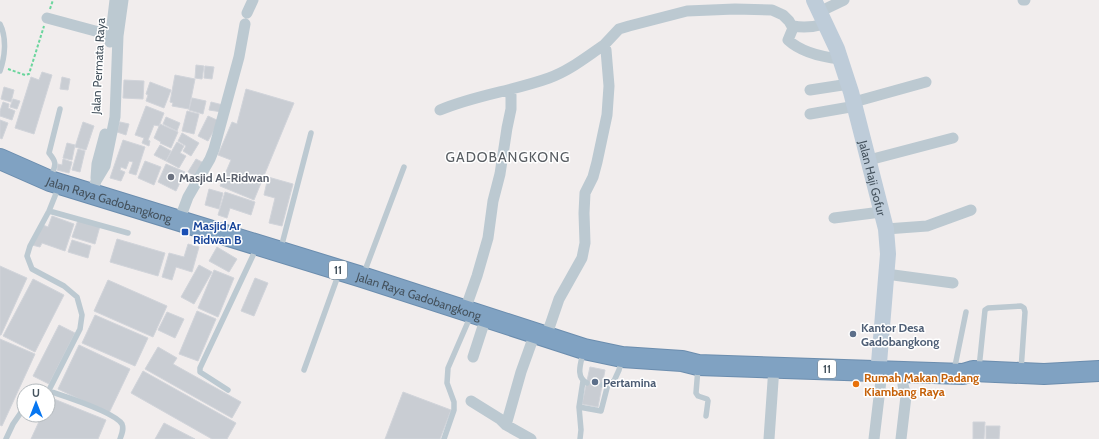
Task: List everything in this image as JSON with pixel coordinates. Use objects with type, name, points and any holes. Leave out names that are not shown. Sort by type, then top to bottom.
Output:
[{"type":"highway","name":"Jalan Raya Gadobangkong","points":[[0,159],[55,183],[94,187],[179,221],[362,277],[584,349],[622,357],[641,360],[774,368],[880,368],[969,370],[1044,374],[1099,371]]},
{"type":"highway","name":"Jalan Raya Gadobangkong","points":[[690,363],[698,357],[880,368],[903,372],[962,374],[969,370]]},
{"type":"street","name":"Jalan Permata Raya","points":[[94,187],[97,164],[109,116],[110,35],[115,0]]},
{"type":"street","points":[[94,187],[105,166],[116,117],[118,36],[123,0]]},
{"type":"street","points":[[247,13],[253,0]]},
{"type":"street","points":[[440,110],[486,95],[507,91],[563,72],[604,45],[619,29],[629,26],[687,11],[741,9],[772,10],[783,14],[793,26],[803,28],[816,27],[820,12],[844,0]]},
{"type":"street","name":"Jalan Haji Gofur","points":[[820,12],[849,84],[886,229],[888,254],[880,368]]},
{"type":"street","points":[[46,18],[110,35]]},
{"type":"street","points":[[179,221],[188,197],[210,159],[214,149],[239,57],[246,24]]},
{"type":"street","points":[[793,26],[788,40],[795,46],[818,56],[840,59]]},
{"type":"street","points":[[506,425],[521,372],[582,258],[585,243],[585,193],[593,177],[607,115],[609,86],[606,50],[604,45]]},
{"type":"street","points":[[810,114],[855,104],[926,82]]},
{"type":"street","points":[[810,90],[849,84]]},
{"type":"street","points":[[473,357],[477,276],[488,238],[500,174],[503,147],[511,109],[511,95],[507,91]]},
{"type":"street","points":[[869,160],[953,138]]},
{"type":"street","points":[[886,229],[927,226],[971,210]]},
{"type":"street","points":[[834,218],[881,212]]},
{"type":"street","points":[[886,274],[953,283]]},
{"type":"street","points":[[772,439],[774,368]]},
{"type":"street","points":[[874,439],[880,368]]},
{"type":"street","points":[[901,439],[906,396],[903,385],[903,372]]},
{"type":"street","points":[[471,401],[527,438]]},
{"type":"lane","points":[[0,24],[3,30],[4,49],[1,68]]},
{"type":"lane","points":[[52,383],[80,329],[82,315],[77,297],[64,286],[32,268],[27,256],[30,246],[49,211],[55,183],[56,163],[49,153],[60,109]]},
{"type":"lane","points":[[280,252],[311,133]]},
{"type":"lane","points":[[362,277],[404,167]]},
{"type":"lane","points":[[49,211],[128,233]]},
{"type":"lane","points":[[228,390],[200,372],[200,368],[214,335],[252,259],[257,245]]},
{"type":"lane","points":[[304,370],[340,271]]},
{"type":"lane","points":[[969,370],[985,310],[988,308],[1021,306],[1024,308],[1025,312],[1021,372]]},
{"type":"lane","points":[[966,312],[969,370]]},
{"type":"lane","points":[[444,439],[454,410],[454,402],[447,383],[448,368],[474,313]]},
{"type":"lane","points":[[580,439],[581,430],[579,407],[585,382],[580,377],[579,372],[584,349]]},
{"type":"lane","points":[[579,407],[601,411],[605,384],[614,381],[619,370],[622,357]]},
{"type":"lane","points":[[690,363],[696,393],[698,396],[707,399],[708,401],[706,416]]},
{"type":"lane","points":[[56,394],[86,404],[118,418],[123,426],[121,439]]},
{"type":"lane","points":[[6,439],[16,420]]},
{"type":"path","points":[[1,68],[25,75],[29,74],[53,0]]},
{"type":"building","points":[[196,65],[204,66],[202,79],[195,78]]},
{"type":"building","points":[[205,66],[214,67],[212,79],[204,78]]},
{"type":"building","points":[[42,72],[52,75],[34,134],[15,128],[31,77],[39,80]]},
{"type":"building","points":[[175,75],[195,79],[189,109],[172,106],[173,103],[170,102]]},
{"type":"building","points":[[62,77],[70,79],[68,90],[60,89]]},
{"type":"building","points":[[124,80],[144,81],[143,99],[123,98]]},
{"type":"building","points":[[150,82],[171,90],[164,108],[146,101],[148,95],[146,94]]},
{"type":"building","points":[[4,87],[14,90],[11,102],[1,99]]},
{"type":"building","points":[[246,89],[294,103],[254,200],[220,186],[231,160],[218,155],[232,122],[237,124]]},
{"type":"building","points":[[192,98],[206,101],[203,114],[189,110]]},
{"type":"building","points":[[13,99],[20,101],[17,109],[10,107]]},
{"type":"building","points":[[3,102],[9,104],[8,108],[15,111],[12,120],[0,116]]},
{"type":"building","points":[[211,102],[223,105],[222,112],[209,110]]},
{"type":"building","points":[[146,106],[164,113],[159,126],[154,125],[148,140],[150,141],[149,146],[142,143],[144,138],[135,135]]},
{"type":"building","points":[[187,111],[199,114],[194,134],[182,131]]},
{"type":"building","points":[[208,116],[219,121],[208,141],[198,136]]},
{"type":"building","points":[[166,117],[180,123],[177,131],[163,124]]},
{"type":"building","points":[[0,120],[8,123],[2,139],[0,138]]},
{"type":"building","points":[[83,122],[94,126],[86,150],[75,147]]},
{"type":"building","points":[[120,122],[129,124],[126,135],[117,132]]},
{"type":"building","points":[[160,124],[178,132],[171,148],[160,143],[161,142],[154,138]]},
{"type":"building","points":[[182,133],[199,143],[191,156],[183,151],[186,146],[178,141]]},
{"type":"building","points":[[123,140],[145,147],[136,175],[129,173],[133,162],[129,161],[126,169],[121,167],[120,170],[125,172],[121,181],[110,178]]},
{"type":"building","points":[[177,142],[184,146],[180,153],[186,156],[179,168],[166,161]]},
{"type":"building","points":[[67,143],[75,145],[72,160],[63,158]]},
{"type":"building","points":[[160,145],[171,151],[166,161],[154,155]]},
{"type":"building","points":[[78,149],[85,151],[80,172],[72,170]]},
{"type":"building","points":[[63,159],[72,162],[69,173],[57,170],[58,164],[62,165]]},
{"type":"building","points":[[196,159],[204,163],[196,177],[188,172]]},
{"type":"building","points":[[145,161],[161,167],[154,185],[138,178]]},
{"type":"building","name":"Masjid Al-Ridwan","points":[[166,164],[185,172],[176,191],[158,182]]},
{"type":"building","points":[[268,177],[293,184],[282,226],[269,223],[275,198],[264,195]]},
{"type":"building","points":[[209,189],[223,193],[219,209],[205,205]]},
{"type":"building","points":[[225,192],[255,202],[251,215],[230,208],[227,218],[218,215]]},
{"type":"building","points":[[52,216],[74,224],[65,251],[42,243],[40,247],[32,245],[43,225],[48,227]]},
{"type":"building","points":[[78,220],[100,226],[95,244],[72,237]]},
{"type":"building","points":[[117,239],[165,253],[158,276],[110,262]]},
{"type":"building","points":[[72,240],[91,246],[88,258],[68,252]]},
{"type":"building","points":[[188,244],[199,247],[192,272],[176,267],[172,280],[162,277],[169,253],[184,257]]},
{"type":"building","points":[[217,247],[237,259],[229,272],[209,261]]},
{"type":"building","points":[[199,265],[212,272],[194,304],[181,297]]},
{"type":"building","points":[[0,266],[27,278],[1,335],[0,335]]},
{"type":"building","points":[[214,270],[234,278],[218,317],[198,308]]},
{"type":"building","points":[[255,278],[268,283],[254,316],[241,311]]},
{"type":"building","points":[[33,279],[64,295],[35,352],[3,336]]},
{"type":"building","points":[[108,280],[167,306],[153,337],[94,311]]},
{"type":"building","points":[[197,311],[216,319],[198,361],[179,354]]},
{"type":"building","points":[[167,312],[184,319],[175,338],[158,330]]},
{"type":"building","points":[[95,315],[148,338],[135,366],[82,343]]},
{"type":"building","points":[[59,325],[75,333],[50,383],[33,376]]},
{"type":"building","points":[[0,339],[35,354],[22,383],[16,383],[16,395],[2,426],[0,425]]},
{"type":"building","points":[[79,345],[130,369],[109,413],[58,389]]},
{"type":"building","points":[[158,347],[177,358],[173,364],[241,402],[232,418],[145,369]]},
{"type":"building","points":[[590,367],[605,370],[598,407],[582,404]]},
{"type":"building","points":[[143,371],[236,423],[227,439],[212,439],[131,393]]},
{"type":"building","points":[[403,392],[451,410],[440,439],[385,439]]},
{"type":"building","points":[[56,400],[106,420],[98,439],[31,439],[38,423],[56,423]]},
{"type":"building","points":[[973,422],[985,422],[984,439],[973,439]]},
{"type":"building","points":[[164,423],[195,439],[155,439]]},
{"type":"building","points":[[986,426],[1000,426],[999,439],[986,439]]},
{"type":"place","name":"Masjid Al-Ridwan","points":[[171,177]]},
{"type":"place","name":"Masjid Ar Ridwan B","points":[[185,232]]},
{"type":"place","name":"Kantor Desa Gadobangkong","points":[[853,334]]},
{"type":"place","name":"Pertamina","points":[[595,382]]},
{"type":"place","name":"Rumah Makan Padang Kiambang Raya","points":[[856,384]]},
{"type":"district","name":"GADOBANGKONG","points":[[508,157]]}]
